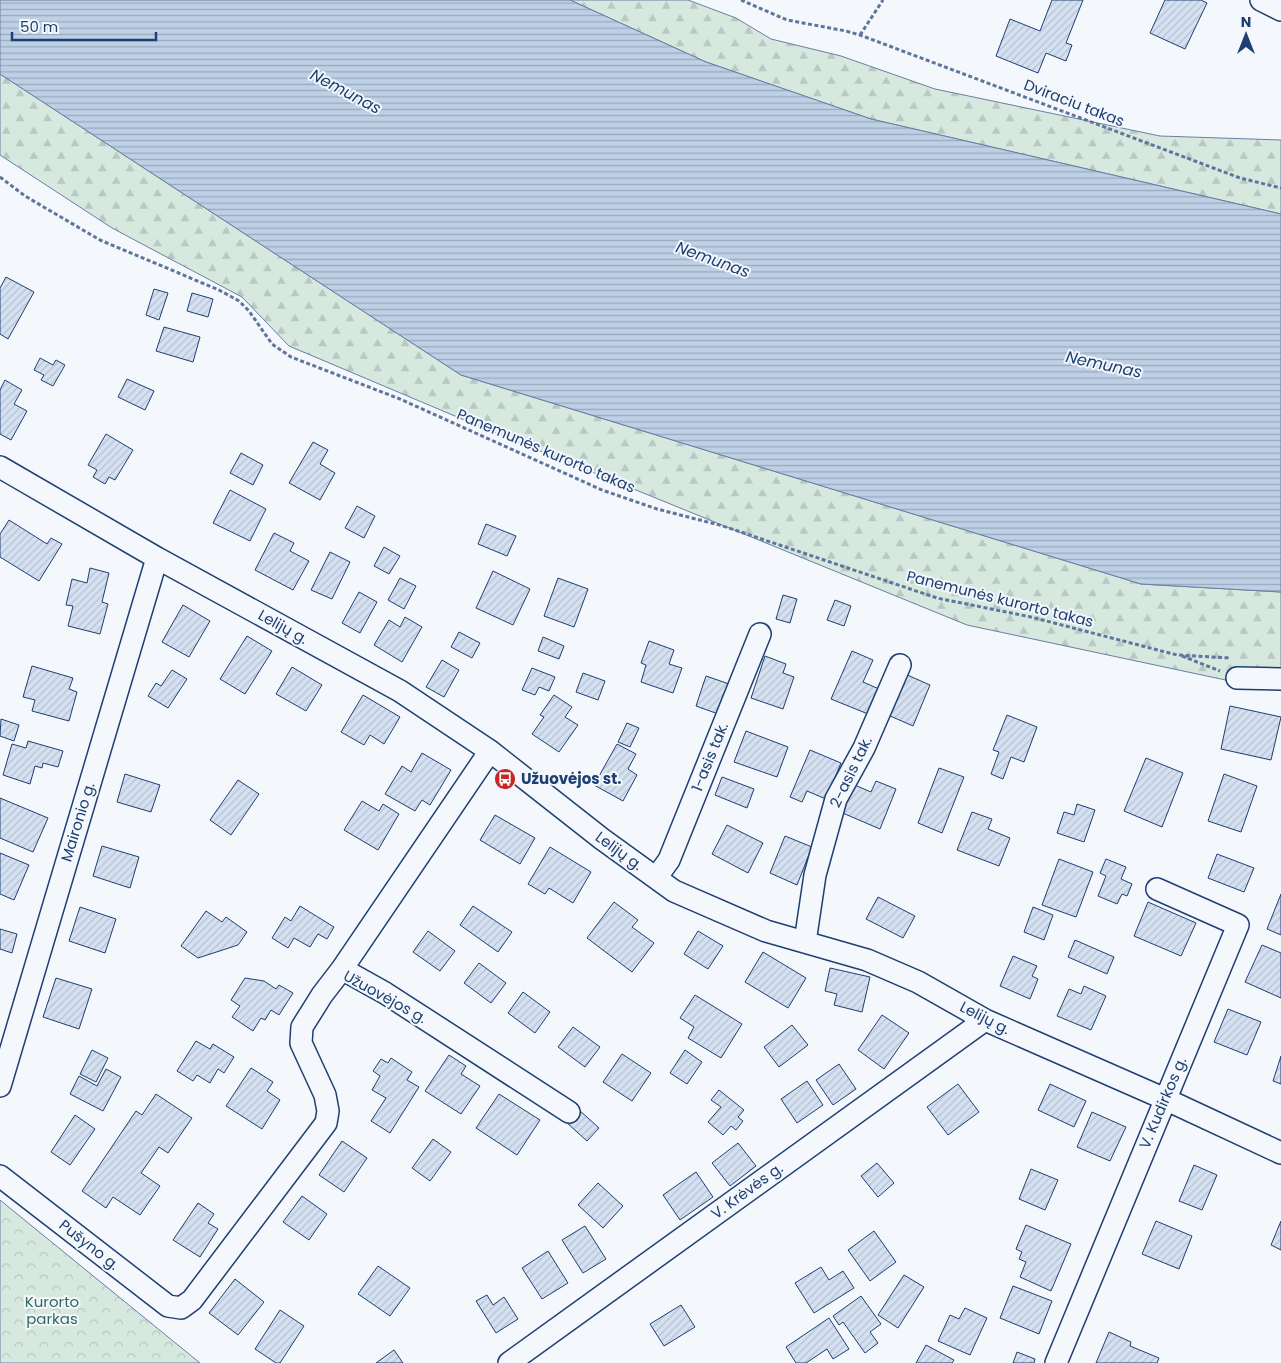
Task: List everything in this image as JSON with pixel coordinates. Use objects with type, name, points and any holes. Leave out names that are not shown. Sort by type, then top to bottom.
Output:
[{"type":"street","points":[[1261,0],[1281,10]]},
{"type":"street","name":"Lelijų g.","points":[[0,467],[156,558],[400,690],[490,751],[602,839],[674,891],[766,930],[867,960],[918,982],[985,1020],[1165,1099],[1281,1153]]},
{"type":"street","name":"Maironio g.","points":[[0,1086],[156,558]]},
{"type":"street","name":"1-asis tak.","points":[[656,878],[669,860],[760,634]]},
{"type":"street","name":"2-asis tak.","points":[[805,942],[815,875],[836,799],[864,748],[900,665]]},
{"type":"street","points":[[1238,668],[1281,679]]},
{"type":"street","points":[[342,969],[490,751]]},
{"type":"street","name":"V. Kudirkos g.","points":[[1056,1363],[1238,925],[1156,889]]},
{"type":"street","name":"Užuovėjos g.","points":[[181,1308],[192,1300],[326,1123],[328,1111],[325,1095],[301,1043],[302,1027],[322,995],[342,969],[385,993],[569,1112]]},
{"type":"street","name":"V. Krėvės g.","points":[[509,1363],[985,1020]]},
{"type":"street","name":"Pušyno g.","points":[[0,1176],[168,1306],[181,1308]]},
{"type":"path","name":"Dviraciu takas","points":[[741,0],[787,20],[860,35],[1240,178],[1281,188]]},
{"type":"path","points":[[860,35],[883,0]]},
{"type":"path","name":"Panemunės kurorto takas","points":[[0,177],[25,196],[100,240],[219,290],[239,302],[249,311],[272,344],[291,357],[400,399],[602,490],[657,509],[731,529],[937,598],[1031,617],[1238,668]]},
{"type":"path","points":[[1177,654],[1238,668]]},
{"type":"green space","points":[[570,0],[688,0],[736,18],[771,39],[841,56],[935,89],[1160,136],[1281,140],[1281,214],[871,119],[706,62]]},
{"type":"green space","points":[[0,74],[461,375],[1141,584],[1281,592],[1281,686],[1249,685],[967,625],[462,419],[289,346],[242,297],[112,228],[0,155]]},
{"type":"green space","name":"Kurorto parkas","points":[[0,1200],[200,1363],[0,1363]]},
{"type":"water","name":"Nemunas","points":[[0,0],[570,0],[706,62],[871,119],[1281,214],[1281,592],[1141,584],[461,375],[0,74]]},
{"type":"building","points":[[1052,0],[1083,0],[1066,43],[1072,45],[1066,61],[1046,53],[1038,73],[996,56],[1010,19],[1040,31]]},
{"type":"building","points":[[1165,0],[1201,0],[1207,3],[1185,49],[1150,33]]},
{"type":"building","points":[[6,277],[34,292],[8,339],[0,334],[0,288]]},
{"type":"building","points":[[154,289],[168,293],[159,320],[146,315]]},
{"type":"building","points":[[192,293],[213,299],[208,317],[187,311]]},
{"type":"building","points":[[164,327],[200,337],[193,362],[156,351]]},
{"type":"building","points":[[40,358],[53,365],[56,360],[65,365],[53,386],[41,380],[44,375],[34,370]]},
{"type":"building","points":[[127,379],[154,391],[145,410],[118,397]]},
{"type":"building","points":[[5,380],[22,390],[14,404],[27,411],[11,440],[0,434],[0,390]]},
{"type":"building","points":[[106,434],[133,450],[115,480],[109,477],[105,484],[93,477],[97,470],[88,465]]},
{"type":"building","points":[[313,442],[328,450],[320,464],[335,473],[320,500],[289,483]]},
{"type":"building","points":[[241,453],[263,465],[253,485],[230,473]]},
{"type":"building","points":[[230,490],[266,509],[250,541],[213,523]]},
{"type":"building","points":[[357,506],[375,516],[364,538],[345,528]]},
{"type":"building","points":[[9,520],[47,544],[51,538],[62,544],[39,581],[0,557],[0,534]]},
{"type":"building","points":[[486,524],[516,536],[507,556],[478,544]]},
{"type":"building","points":[[274,533],[294,543],[290,551],[309,561],[293,590],[255,570]]},
{"type":"building","points":[[384,547],[400,556],[389,574],[374,566]]},
{"type":"building","points":[[330,552],[350,562],[332,599],[311,590]]},
{"type":"building","points":[[90,568],[109,573],[102,602],[108,604],[100,634],[68,626],[73,606],[66,605],[72,579],[87,583]]},
{"type":"building","points":[[493,571],[530,589],[513,625],[476,608]]},
{"type":"building","points":[[400,578],[416,586],[404,609],[388,600]]},
{"type":"building","points":[[558,578],[588,589],[574,627],[544,616]]},
{"type":"building","points":[[359,592],[377,602],[360,633],[342,623]]},
{"type":"building","points":[[783,595],[797,599],[790,623],[776,619]]},
{"type":"building","points":[[835,600],[851,606],[844,626],[827,620]]},
{"type":"building","points":[[183,605],[210,621],[189,657],[162,642]]},
{"type":"building","points":[[405,617],[422,627],[402,662],[374,645],[389,620],[400,627]]},
{"type":"building","points":[[459,632],[480,643],[472,658],[451,647]]},
{"type":"building","points":[[247,636],[272,651],[245,694],[220,679]]},
{"type":"building","points":[[543,637],[564,646],[559,659],[538,651]]},
{"type":"building","points":[[649,641],[674,650],[669,664],[682,668],[673,693],[641,682],[646,665],[641,663]]},
{"type":"building","points":[[852,651],[873,660],[863,682],[879,689],[868,714],[831,699]]},
{"type":"building","points":[[765,656],[786,664],[783,673],[794,677],[783,709],[751,698]]},
{"type":"building","points":[[442,660],[459,670],[444,697],[426,687]]},
{"type":"building","points":[[32,666],[73,678],[69,689],[77,692],[69,721],[32,711],[35,700],[23,697]]},
{"type":"building","points":[[292,667],[322,685],[306,711],[276,694]]},
{"type":"building","points":[[532,668],[555,677],[549,691],[539,687],[535,695],[522,690]]},
{"type":"building","points":[[172,670],[187,679],[168,708],[148,696],[156,683],[161,686]]},
{"type":"building","points":[[583,673],[605,681],[598,700],[576,692]]},
{"type":"building","points":[[905,674],[930,685],[913,726],[888,715]]},
{"type":"building","points":[[706,676],[732,685],[721,715],[696,706]]},
{"type":"building","points":[[363,695],[400,717],[384,744],[370,735],[364,745],[341,732]]},
{"type":"building","points":[[554,695],[572,707],[565,717],[578,725],[559,752],[532,734],[544,717],[540,715]]},
{"type":"building","points":[[1230,706],[1281,717],[1271,760],[1221,749]]},
{"type":"building","points":[[1007,715],[1037,727],[1024,762],[1011,757],[1003,779],[991,774],[999,752],[993,750]]},
{"type":"building","points":[[1,719],[19,725],[14,741],[0,736]]},
{"type":"building","points":[[627,723],[639,728],[630,747],[618,742]]},
{"type":"building","points":[[746,731],[788,747],[777,777],[734,762]]},
{"type":"building","points":[[28,741],[63,751],[58,767],[43,763],[42,768],[35,766],[30,784],[3,775],[12,744],[26,748]]},
{"type":"building","points":[[617,744],[636,754],[628,769],[637,775],[623,801],[594,785]]},
{"type":"building","points":[[810,750],[841,763],[826,799],[807,791],[802,802],[790,797]]},
{"type":"building","points":[[422,753],[451,770],[430,805],[422,800],[415,811],[385,794],[402,766],[411,772]]},
{"type":"building","points":[[1146,758],[1183,773],[1162,827],[1124,811]]},
{"type":"building","points":[[939,768],[964,777],[942,833],[918,823]]},
{"type":"building","points":[[125,774],[160,785],[151,812],[117,802]]},
{"type":"building","points":[[1224,774],[1257,786],[1241,832],[1208,821]]},
{"type":"building","points":[[722,777],[754,789],[747,808],[715,795]]},
{"type":"building","points":[[238,780],[259,794],[231,835],[210,820]]},
{"type":"building","points":[[876,781],[896,789],[880,829],[838,811],[850,783],[871,792]]},
{"type":"building","points":[[0,798],[48,818],[33,852],[0,838]]},
{"type":"building","points":[[362,801],[379,811],[383,804],[399,814],[378,850],[344,830]]},
{"type":"building","points":[[1077,804],[1095,810],[1084,842],[1057,833],[1064,812],[1074,815]]},
{"type":"building","points":[[972,812],[992,819],[988,829],[1010,838],[999,866],[957,850]]},
{"type":"building","points":[[495,815],[535,838],[520,864],[480,840]]},
{"type":"building","points":[[727,825],[763,843],[748,873],[712,854]]},
{"type":"building","points":[[785,836],[812,847],[797,885],[770,873]]},
{"type":"building","points":[[102,846],[139,857],[130,888],[93,876]]},
{"type":"building","points":[[550,847],[591,872],[573,903],[549,888],[545,894],[528,884]]},
{"type":"building","points":[[0,853],[29,865],[14,900],[0,894]]},
{"type":"building","points":[[1217,854],[1254,868],[1244,892],[1208,878]]},
{"type":"building","points":[[1059,859],[1093,872],[1076,917],[1042,905]]},
{"type":"building","points":[[1106,859],[1126,867],[1121,879],[1132,884],[1127,896],[1122,894],[1117,904],[1098,896],[1106,876],[1100,873]]},
{"type":"building","points":[[1281,894],[1281,935],[1267,929]]},
{"type":"building","points":[[878,897],[915,916],[903,938],[866,919]]},
{"type":"building","points":[[614,902],[638,920],[632,927],[654,943],[632,972],[587,938]]},
{"type":"building","points":[[1148,902],[1196,923],[1181,956],[1134,936]]},
{"type":"building","points":[[300,906],[334,927],[327,939],[318,934],[310,947],[294,938],[288,948],[272,938],[285,917],[291,921]]},
{"type":"building","points":[[473,906],[512,932],[498,952],[460,925]]},
{"type":"building","points":[[80,907],[116,919],[105,953],[69,941]]},
{"type":"building","points":[[1033,907],[1053,915],[1044,940],[1024,932]]},
{"type":"building","points":[[206,911],[222,922],[226,917],[247,932],[238,945],[198,958],[181,946]]},
{"type":"building","points":[[0,929],[17,934],[12,953],[0,949]]},
{"type":"building","points":[[428,931],[455,951],[440,971],[413,952]]},
{"type":"building","points":[[698,931],[723,946],[708,969],[684,954]]},
{"type":"building","points":[[1075,940],[1114,957],[1107,974],[1068,957]]},
{"type":"building","points":[[1262,945],[1281,953],[1281,998],[1245,982]]},
{"type":"building","points":[[763,952],[806,978],[788,1008],[745,982]]},
{"type":"building","points":[[1013,956],[1037,966],[1032,976],[1038,979],[1030,999],[1000,986]]},
{"type":"building","points":[[479,963],[506,983],[491,1003],[464,983]]},
{"type":"building","points":[[830,968],[870,977],[862,1012],[834,1005],[837,994],[825,991]]},
{"type":"building","points":[[56,978],[92,989],[79,1029],[43,1017]]},
{"type":"building","points":[[245,978],[264,981],[276,989],[279,985],[293,993],[279,1015],[271,1010],[265,1020],[261,1018],[253,1031],[232,1017],[240,1006],[231,1000]]},
{"type":"building","points":[[1084,986],[1106,996],[1091,1030],[1057,1016],[1069,989],[1081,994]]},
{"type":"building","points":[[523,992],[550,1012],[535,1033],[508,1013]]},
{"type":"building","points":[[695,995],[742,1024],[721,1058],[688,1038],[694,1027],[680,1018]]},
{"type":"building","points":[[1228,1009],[1261,1022],[1247,1055],[1214,1042]]},
{"type":"building","points":[[882,1015],[909,1033],[884,1069],[858,1050]]},
{"type":"building","points":[[792,1025],[808,1045],[779,1067],[764,1047]]},
{"type":"building","points":[[573,1027],[600,1047],[585,1067],[558,1047]]},
{"type":"building","points":[[196,1041],[210,1049],[213,1044],[234,1057],[224,1073],[218,1069],[210,1083],[197,1075],[193,1081],[177,1071]]},
{"type":"building","points":[[92,1050],[108,1058],[96,1082],[80,1074]]},
{"type":"building","points":[[685,1050],[702,1062],[687,1084],[670,1073]]},
{"type":"building","points":[[622,1054],[651,1073],[632,1101],[603,1082]]},
{"type":"building","points":[[449,1055],[466,1066],[461,1074],[480,1086],[461,1114],[425,1091]]},
{"type":"building","points":[[1281,1056],[1281,1084],[1273,1081]]},
{"type":"building","points":[[391,1058],[412,1072],[407,1080],[419,1087],[390,1133],[371,1121],[386,1098],[372,1090],[380,1076],[373,1071],[381,1059],[388,1063]]},
{"type":"building","points":[[839,1064],[856,1089],[833,1105],[816,1080]]},
{"type":"building","points":[[251,1068],[273,1082],[267,1091],[280,1100],[262,1129],[226,1106]]},
{"type":"building","points":[[106,1069],[121,1077],[103,1111],[70,1094],[79,1076],[97,1086]]},
{"type":"building","points":[[807,1081],[823,1105],[797,1123],[781,1099]]},
{"type":"building","points":[[958,1084],[979,1112],[948,1135],[927,1107]]},
{"type":"building","points":[[1050,1084],[1086,1101],[1074,1127],[1038,1110]]},
{"type":"building","points":[[719,1090],[744,1110],[738,1117],[743,1121],[736,1130],[731,1126],[723,1135],[708,1122],[721,1107],[711,1100]]},
{"type":"building","points":[[156,1094],[192,1118],[168,1153],[159,1147],[141,1173],[160,1186],[140,1215],[113,1197],[106,1208],[82,1191],[136,1111],[142,1115]]},
{"type":"building","points":[[499,1094],[540,1120],[517,1155],[476,1128]]},
{"type":"building","points":[[578,1109],[599,1128],[587,1141],[566,1122]]},
{"type":"building","points":[[1092,1112],[1126,1127],[1110,1161],[1077,1147]]},
{"type":"building","points":[[75,1115],[95,1129],[70,1165],[51,1152]]},
{"type":"building","points":[[433,1139],[451,1152],[430,1181],[412,1168]]},
{"type":"building","points":[[342,1141],[367,1158],[344,1192],[319,1175]]},
{"type":"building","points":[[738,1143],[756,1166],[730,1186],[712,1163]]},
{"type":"building","points":[[877,1163],[894,1183],[878,1197],[861,1176]]},
{"type":"building","points":[[1194,1165],[1217,1175],[1202,1210],[1179,1201]]},
{"type":"building","points":[[1031,1169],[1058,1180],[1045,1210],[1019,1199]]},
{"type":"building","points":[[696,1172],[713,1197],[680,1220],[663,1195]]},
{"type":"building","points":[[598,1183],[623,1206],[603,1228],[578,1205]]},
{"type":"building","points":[[302,1196],[327,1214],[309,1240],[283,1222]]},
{"type":"building","points":[[198,1203],[214,1214],[208,1223],[218,1229],[200,1257],[173,1240]]},
{"type":"building","points":[[1156,1221],[1192,1236],[1179,1269],[1142,1254]]},
{"type":"building","points":[[1281,1221],[1281,1250],[1271,1245]]},
{"type":"building","points":[[1026,1225],[1071,1244],[1051,1291],[1020,1277],[1026,1262],[1019,1259],[1022,1252],[1016,1249]]},
{"type":"building","points":[[585,1226],[606,1259],[583,1273],[562,1240]]},
{"type":"building","points":[[874,1231],[896,1262],[870,1281],[848,1250]]},
{"type":"building","points":[[548,1251],[568,1283],[542,1299],[522,1268]]},
{"type":"building","points":[[378,1266],[410,1288],[390,1316],[358,1294]]},
{"type":"building","points":[[821,1267],[829,1280],[843,1271],[854,1288],[814,1313],[795,1283]]},
{"type":"building","points":[[904,1275],[924,1287],[898,1328],[878,1315]]},
{"type":"building","points":[[235,1279],[264,1302],[238,1335],[209,1313]]},
{"type":"building","points":[[1013,1286],[1052,1301],[1039,1334],[1000,1318]]},
{"type":"building","points":[[487,1295],[493,1305],[504,1297],[518,1319],[496,1333],[476,1301]]},
{"type":"building","points":[[861,1296],[881,1324],[870,1332],[878,1343],[865,1353],[843,1322],[839,1325],[833,1316]]},
{"type":"building","points":[[681,1305],[695,1327],[664,1346],[650,1324]]},
{"type":"building","points":[[965,1308],[987,1318],[970,1355],[938,1341],[950,1315],[959,1319]]},
{"type":"building","points":[[280,1310],[304,1326],[280,1363],[276,1363],[255,1349]]},
{"type":"building","points":[[829,1318],[849,1349],[833,1359],[827,1349],[806,1363],[796,1363],[786,1347]]},
{"type":"building","points":[[1109,1332],[1131,1342],[1130,1346],[1159,1358],[1157,1363],[1096,1363]]},
{"type":"building","points":[[926,1345],[954,1360],[952,1363],[916,1363]]},
{"type":"building","points":[[394,1350],[403,1363],[376,1363]]},
{"type":"building","points":[[1017,1352],[1035,1359],[1034,1363],[1013,1363]]},
{"type":"place","name":"Užuovėjos st.","points":[[505,779]]}]
